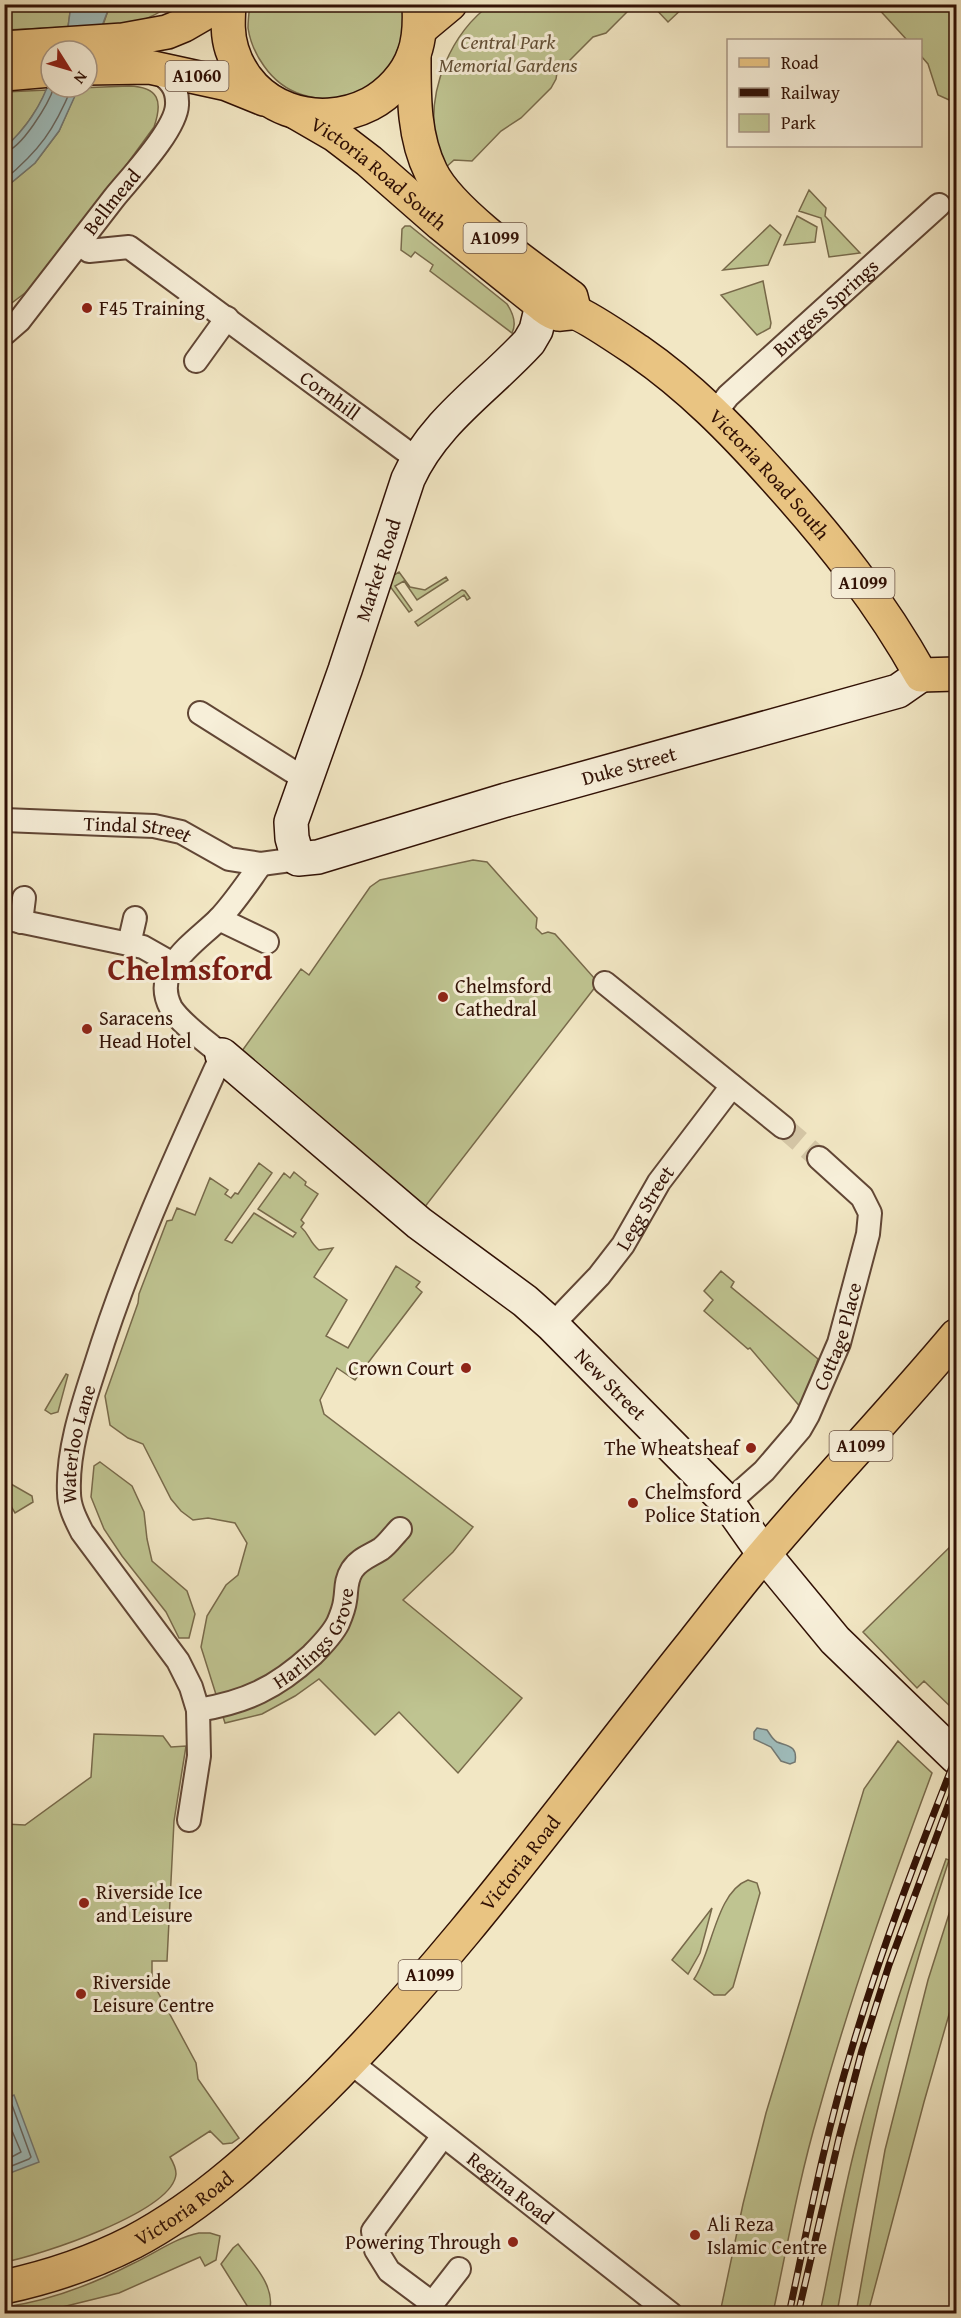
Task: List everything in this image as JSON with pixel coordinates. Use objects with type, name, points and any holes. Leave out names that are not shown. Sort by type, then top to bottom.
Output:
[{"type":"main road","name":"A1060","points":[[123,56],[168,25],[192,4]]},
{"type":"main road","name":"A1060","points":[[123,56],[203,14],[212,4]]},
{"type":"main road","name":"A1060","points":[[229,4],[227,27],[243,73],[258,91],[287,109]]},
{"type":"main road","name":"A1060","points":[[4,48],[33,65],[123,56],[227,84],[287,109],[326,117],[354,112],[380,99],[401,79],[418,29],[450,4]]},
{"type":"main road","name":"Victoria Road South","points":[[418,29],[416,118],[424,153],[435,179],[466,215],[571,297],[575,313]]},
{"type":"main road","name":"Victoria Road South","points":[[287,109],[335,135],[369,161],[441,224],[542,305],[556,314],[575,313],[638,351],[715,413],[793,498],[871,593],[921,675]]},
{"type":"main road","points":[[921,675],[957,674]]},
{"type":"main road","name":"Victoria Road","points":[[4,2287],[67,2271],[136,2240],[169,2220],[241,2167],[274,2138],[350,2062],[451,1950],[764,1554],[957,1336]]},
{"type":"street","name":"Bellmead","points":[[4,334],[19,321],[148,157],[174,118],[177,105],[176,87],[165,75],[123,56]]},
{"type":"street","name":"Burgess Springs","points":[[715,413],[728,396],[939,205]]},
{"type":"street","name":"Cornhill","points":[[80,243],[89,250],[129,247],[234,323],[315,376],[418,460]]},
{"type":"street","name":"Market Road","points":[[298,859],[292,838],[291,822],[345,670],[408,479],[418,460],[446,422],[520,352],[536,330],[542,305]]},
{"type":"street","name":"Market Road","points":[[520,352],[537,347],[575,313]]},
{"type":"street","points":[[196,361],[234,323]]},
{"type":"street","name":"Duke Street","points":[[298,859],[318,857],[506,800],[898,691],[921,675]]},
{"type":"street","points":[[200,713],[300,776],[307,778]]},
{"type":"street","name":"Tindal Street","points":[[4,820],[112,824],[172,830],[229,859],[261,864],[298,859]]},
{"type":"street","points":[[222,1055],[176,1014],[170,1006],[166,985],[173,964],[199,935],[219,919],[261,864]]},
{"type":"street","points":[[24,898],[13,920],[142,947],[173,964]]},
{"type":"street","points":[[129,944],[135,918]]},
{"type":"street","points":[[219,919],[267,942]]},
{"type":"street","points":[[605,984],[783,1127]]},
{"type":"street","name":"New Street","points":[[222,1055],[418,1223],[525,1301],[552,1325],[728,1503],[764,1554],[835,1640],[957,1757]]},
{"type":"street","name":"Waterloo Lane","points":[[189,1820],[199,1756],[198,1710],[191,1687],[178,1661],[81,1532],[69,1496],[69,1477],[87,1389],[109,1323],[131,1264],[222,1055]]},
{"type":"street","name":"Legg Street","points":[[552,1325],[599,1276],[623,1245],[659,1182],[732,1086]]},
{"type":"street","name":"Cottage Place","points":[[728,1503],[764,1470],[800,1429],[808,1415],[838,1343],[868,1234],[870,1213],[862,1197],[819,1158]]},
{"type":"street","name":"Harlings Grove","points":[[198,1710],[227,1705],[253,1696],[276,1684],[297,1669],[321,1646],[336,1627],[346,1601],[345,1585],[351,1571],[362,1559],[381,1548],[400,1529]]},
{"type":"street","name":"Regina Road","points":[[350,2062],[671,2313]]},
{"type":"street","points":[[443,2136],[373,2230],[376,2250],[389,2271],[428,2308],[459,2269]]},
{"type":"green space","points":[[250,4],[404,5],[405,28],[398,52],[385,72],[368,86],[347,95],[325,98],[302,95],[282,84],[258,57],[249,33]]},
{"type":"green space","name":"Central Park Memorial Gardens","points":[[491,4],[627,5],[627,12],[606,33],[593,37],[557,73],[551,88],[521,118],[501,131],[472,161],[454,160],[444,169],[436,141],[434,118],[439,81],[445,63],[464,30]]},
{"type":"green space","points":[[4,5],[71,5],[68,27],[5,30]]},
{"type":"green space","points":[[110,5],[171,5],[139,21],[103,25]]},
{"type":"green space","points":[[652,5],[686,5],[668,22]]},
{"type":"green space","points":[[875,5],[956,5],[956,103],[938,95],[928,64],[922,57],[922,39],[906,39]]},
{"type":"green space","points":[[129,86],[147,89],[156,97],[158,103],[154,127],[68,245],[33,287],[5,308],[5,188],[35,163],[59,131],[73,99],[99,99],[99,87]]},
{"type":"green space","points":[[39,90],[39,99],[42,99],[29,121],[5,148],[5,92]]},
{"type":"green space","points":[[809,190],[826,208],[825,216],[860,253],[829,257],[821,218],[799,211]]},
{"type":"green space","points":[[797,216],[817,227],[815,242],[784,245]]},
{"type":"green space","points":[[770,225],[781,235],[768,265],[723,270]]},
{"type":"green space","points":[[410,226],[507,304],[514,318],[512,333],[430,271],[433,265],[415,252],[411,257],[401,250],[402,229]]},
{"type":"green space","points":[[763,281],[771,323],[770,328],[757,335],[721,295]]},
{"type":"green space","points":[[399,572],[410,587],[425,590],[446,577],[448,580],[417,600],[404,581],[395,586],[412,610],[409,612],[389,585],[394,575]]},
{"type":"green space","points":[[462,590],[470,598],[467,600],[464,595],[418,626],[415,622]]},
{"type":"green space","points":[[473,860],[487,862],[537,918],[536,928],[542,934],[548,932],[555,934],[595,979],[596,986],[424,1208],[242,1051],[301,969],[309,975],[370,887],[380,880]]},
{"type":"green space","points":[[259,1163],[272,1173],[225,1240],[232,1243],[254,1213],[293,1237],[296,1233],[258,1209],[284,1173],[290,1178],[294,1172],[306,1182],[305,1185],[318,1194],[301,1220],[304,1223],[301,1227],[319,1250],[333,1248],[314,1277],[347,1300],[326,1336],[348,1348],[396,1266],[420,1282],[416,1287],[422,1292],[355,1380],[337,1368],[320,1400],[324,1414],[473,1527],[453,1552],[403,1600],[522,1698],[458,1773],[399,1712],[375,1735],[319,1679],[295,1696],[262,1714],[225,1723],[201,1647],[207,1616],[226,1585],[238,1575],[247,1543],[235,1523],[208,1518],[193,1520],[181,1511],[171,1499],[143,1444],[128,1438],[110,1425],[105,1396],[138,1303],[139,1294],[167,1221],[172,1220],[177,1208],[195,1215],[210,1178],[228,1190],[225,1194],[231,1198],[235,1193],[238,1194]]},
{"type":"green space","points":[[721,1271],[734,1282],[731,1287],[818,1359],[802,1409],[750,1348],[748,1349],[704,1311],[713,1300],[704,1291]]},
{"type":"green space","points":[[66,1374],[68,1375],[58,1412],[51,1414],[45,1410]]},
{"type":"green space","points":[[100,1462],[132,1486],[144,1512],[152,1561],[187,1591],[195,1614],[189,1638],[179,1638],[166,1612],[104,1529],[91,1497],[94,1466]]},
{"type":"green space","points":[[4,1480],[32,1496],[33,1502],[15,1513],[5,1496]]},
{"type":"green space","points":[[956,1541],[956,1712],[924,1681],[917,1688],[863,1632]]},
{"type":"green space","name":"Riverside Leisure Centre","points":[[94,1734],[163,1736],[171,1747],[186,1746],[174,1821],[167,1961],[152,1961],[152,1981],[196,2063],[198,2079],[239,2138],[232,2143],[223,2144],[210,2131],[170,2157],[176,2174],[169,2188],[153,2203],[129,2217],[73,2242],[5,2262],[5,1824],[25,1825],[91,1777]]},
{"type":"green space","points":[[898,1741],[932,1773],[871,1942],[830,2071],[805,2163],[773,2313],[720,2313],[743,2204],[766,2113],[864,1789]]},
{"type":"green space","points":[[946,1859],[949,1860],[913,1975],[882,2091],[869,2146],[837,2313],[820,2313],[866,2104],[898,1999]]},
{"type":"green space","points":[[748,1880],[757,1883],[760,1893],[733,1987],[725,1995],[714,1995],[694,1979],[729,1897],[737,1887]]},
{"type":"green space","points":[[956,1892],[956,1990],[868,2313],[856,2313],[885,2150],[928,1980]]},
{"type":"green space","points":[[712,1908],[700,1953],[688,1974],[672,1960]]},
{"type":"green space","points":[[199,2233],[220,2236],[216,2260],[205,2266],[200,2257],[119,2293],[38,2313],[5,2313],[5,2307],[38,2301],[86,2285],[173,2242]]},
{"type":"green space","points":[[238,2244],[267,2285],[271,2303],[269,2313],[249,2313],[251,2312],[221,2264]]},
{"type":"water","points":[[71,5],[110,5],[97,39],[64,39]]},
{"type":"water","points":[[42,99],[74,99],[59,131],[35,163],[5,188],[4,148],[32,116]]},
{"type":"water","points":[[757,1728],[767,1730],[775,1741],[793,1749],[795,1762],[790,1764],[781,1761],[771,1747],[754,1739],[754,1732]]},
{"type":"water","points":[[14,2095],[39,2162],[5,2175],[5,2099]]},
{"type":"tunnel","points":[[783,1127],[819,1158]]},
{"type":"railway","points":[[789,2314],[825,2147],[842,2081],[875,1975],[956,1757]]},
{"type":"railway","points":[[798,2314],[862,2050],[889,1965],[956,1784]]},
{"type":"place","name":"F45 Training","points":[[87,308]]},
{"type":"place","name":"Chelmsford Cathedral","points":[[443,997]]},
{"type":"place","name":"Saracens Head Hotel","points":[[87,1029]]},
{"type":"place","name":"Crown Court","points":[[466,1368]]},
{"type":"place","name":"The Wheatsheaf","points":[[751,1448]]},
{"type":"place","name":"Chelmsford Police Station","points":[[633,1503]]},
{"type":"place","name":"Riverside Ice and Leisure","points":[[84,1903]]},
{"type":"place","name":"Riverside Leisure Centre","points":[[81,1994]]},
{"type":"place","name":"Ali Reza Islamic Centre","points":[[695,2235]]},
{"type":"place","name":"Powering Through","points":[[513,2242]]},
{"type":"district","name":"Chelmsford","points":[[190,969]]}]
